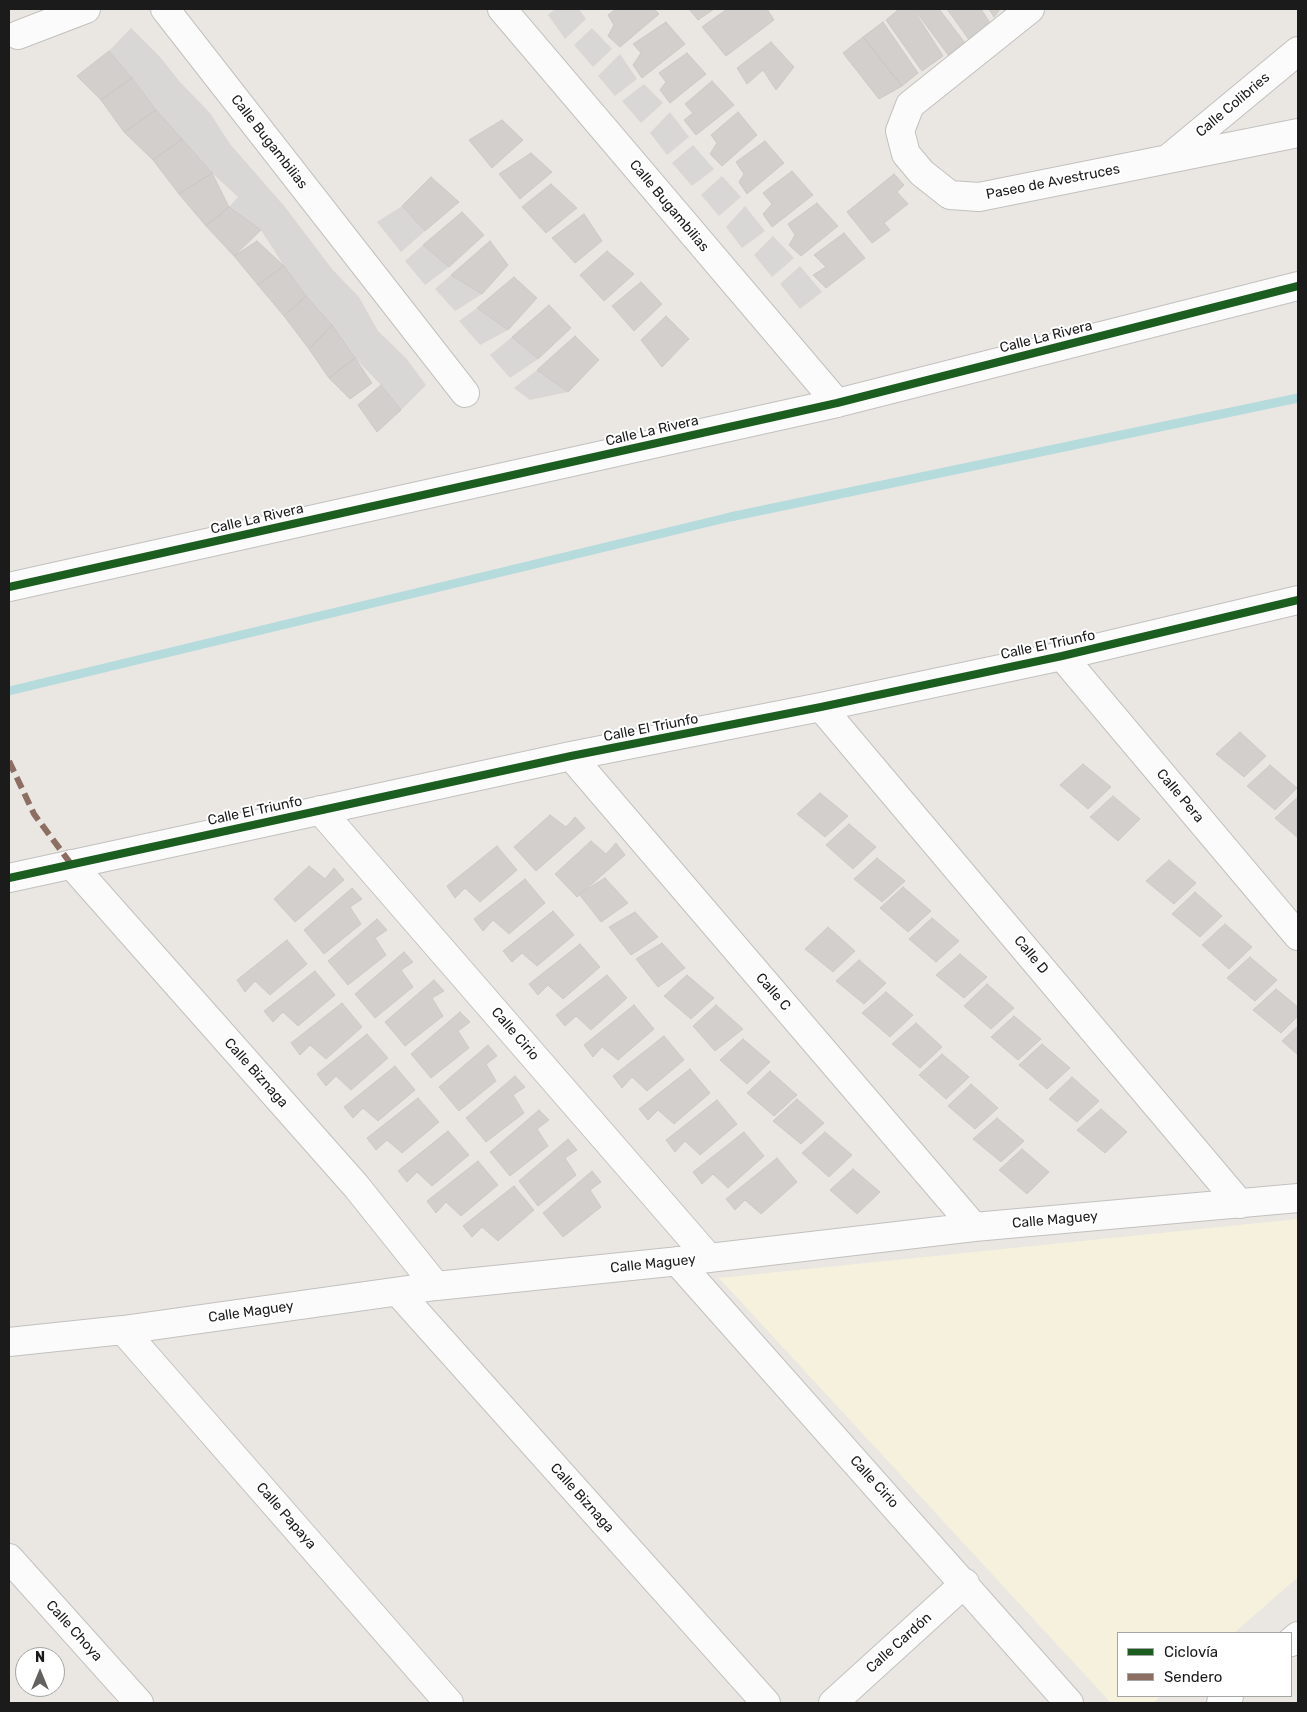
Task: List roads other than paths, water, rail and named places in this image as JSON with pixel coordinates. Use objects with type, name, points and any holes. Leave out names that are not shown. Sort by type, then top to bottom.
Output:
[{"type":"street","points":[[18,35],[86,9]]},
{"type":"street","name":"Calle Bugambilias","points":[[165,9],[465,393]]},
{"type":"street","name":"Calle Bugambilias","points":[[502,9],[837,403]]},
{"type":"street","name":"Paseo de Avestruces","points":[[1030,9],[910,106],[900,131],[906,154],[922,173],[950,195],[979,197],[1298,133]]},
{"type":"street","name":"Calle Colibries","points":[[1168,159],[1298,51]]},
{"type":"street","name":"Calle La Rivera","points":[[9,587],[837,403],[1298,286]]},
{"type":"street","name":"Calle El Triunfo","points":[[9,878],[571,756],[821,707],[1062,656],[1298,600]]},
{"type":"street","name":"Calle Pera","points":[[1062,656],[1298,936]]},
{"type":"street","name":"Calle D","points":[[821,707],[1240,1204]]},
{"type":"street","name":"Calle C","points":[[571,756],[974,1227]]},
{"type":"street","name":"Calle Cirio","points":[[320,810],[709,1258]]},
{"type":"street","name":"Calle Biznaga","points":[[71,864],[356,1186],[436,1286]]},
{"type":"street","name":"Calle Maguey","points":[[9,1342],[124,1330],[436,1286],[709,1258],[974,1227],[1298,1198]]},
{"type":"street","name":"Calle Cirio","points":[[677,1261],[1070,1703]]},
{"type":"street","name":"Calle Biznaga","points":[[398,1292],[766,1703]]},
{"type":"street","name":"Calle Papaya","points":[[124,1330],[449,1703]]},
{"type":"street","name":"Calle Choya","points":[[9,1558],[139,1703]]},
{"type":"street","name":"Calle Cardón","points":[[834,1703],[964,1583]]},
{"type":"waterway","points":[[9,691],[730,517],[1298,398]]}]
